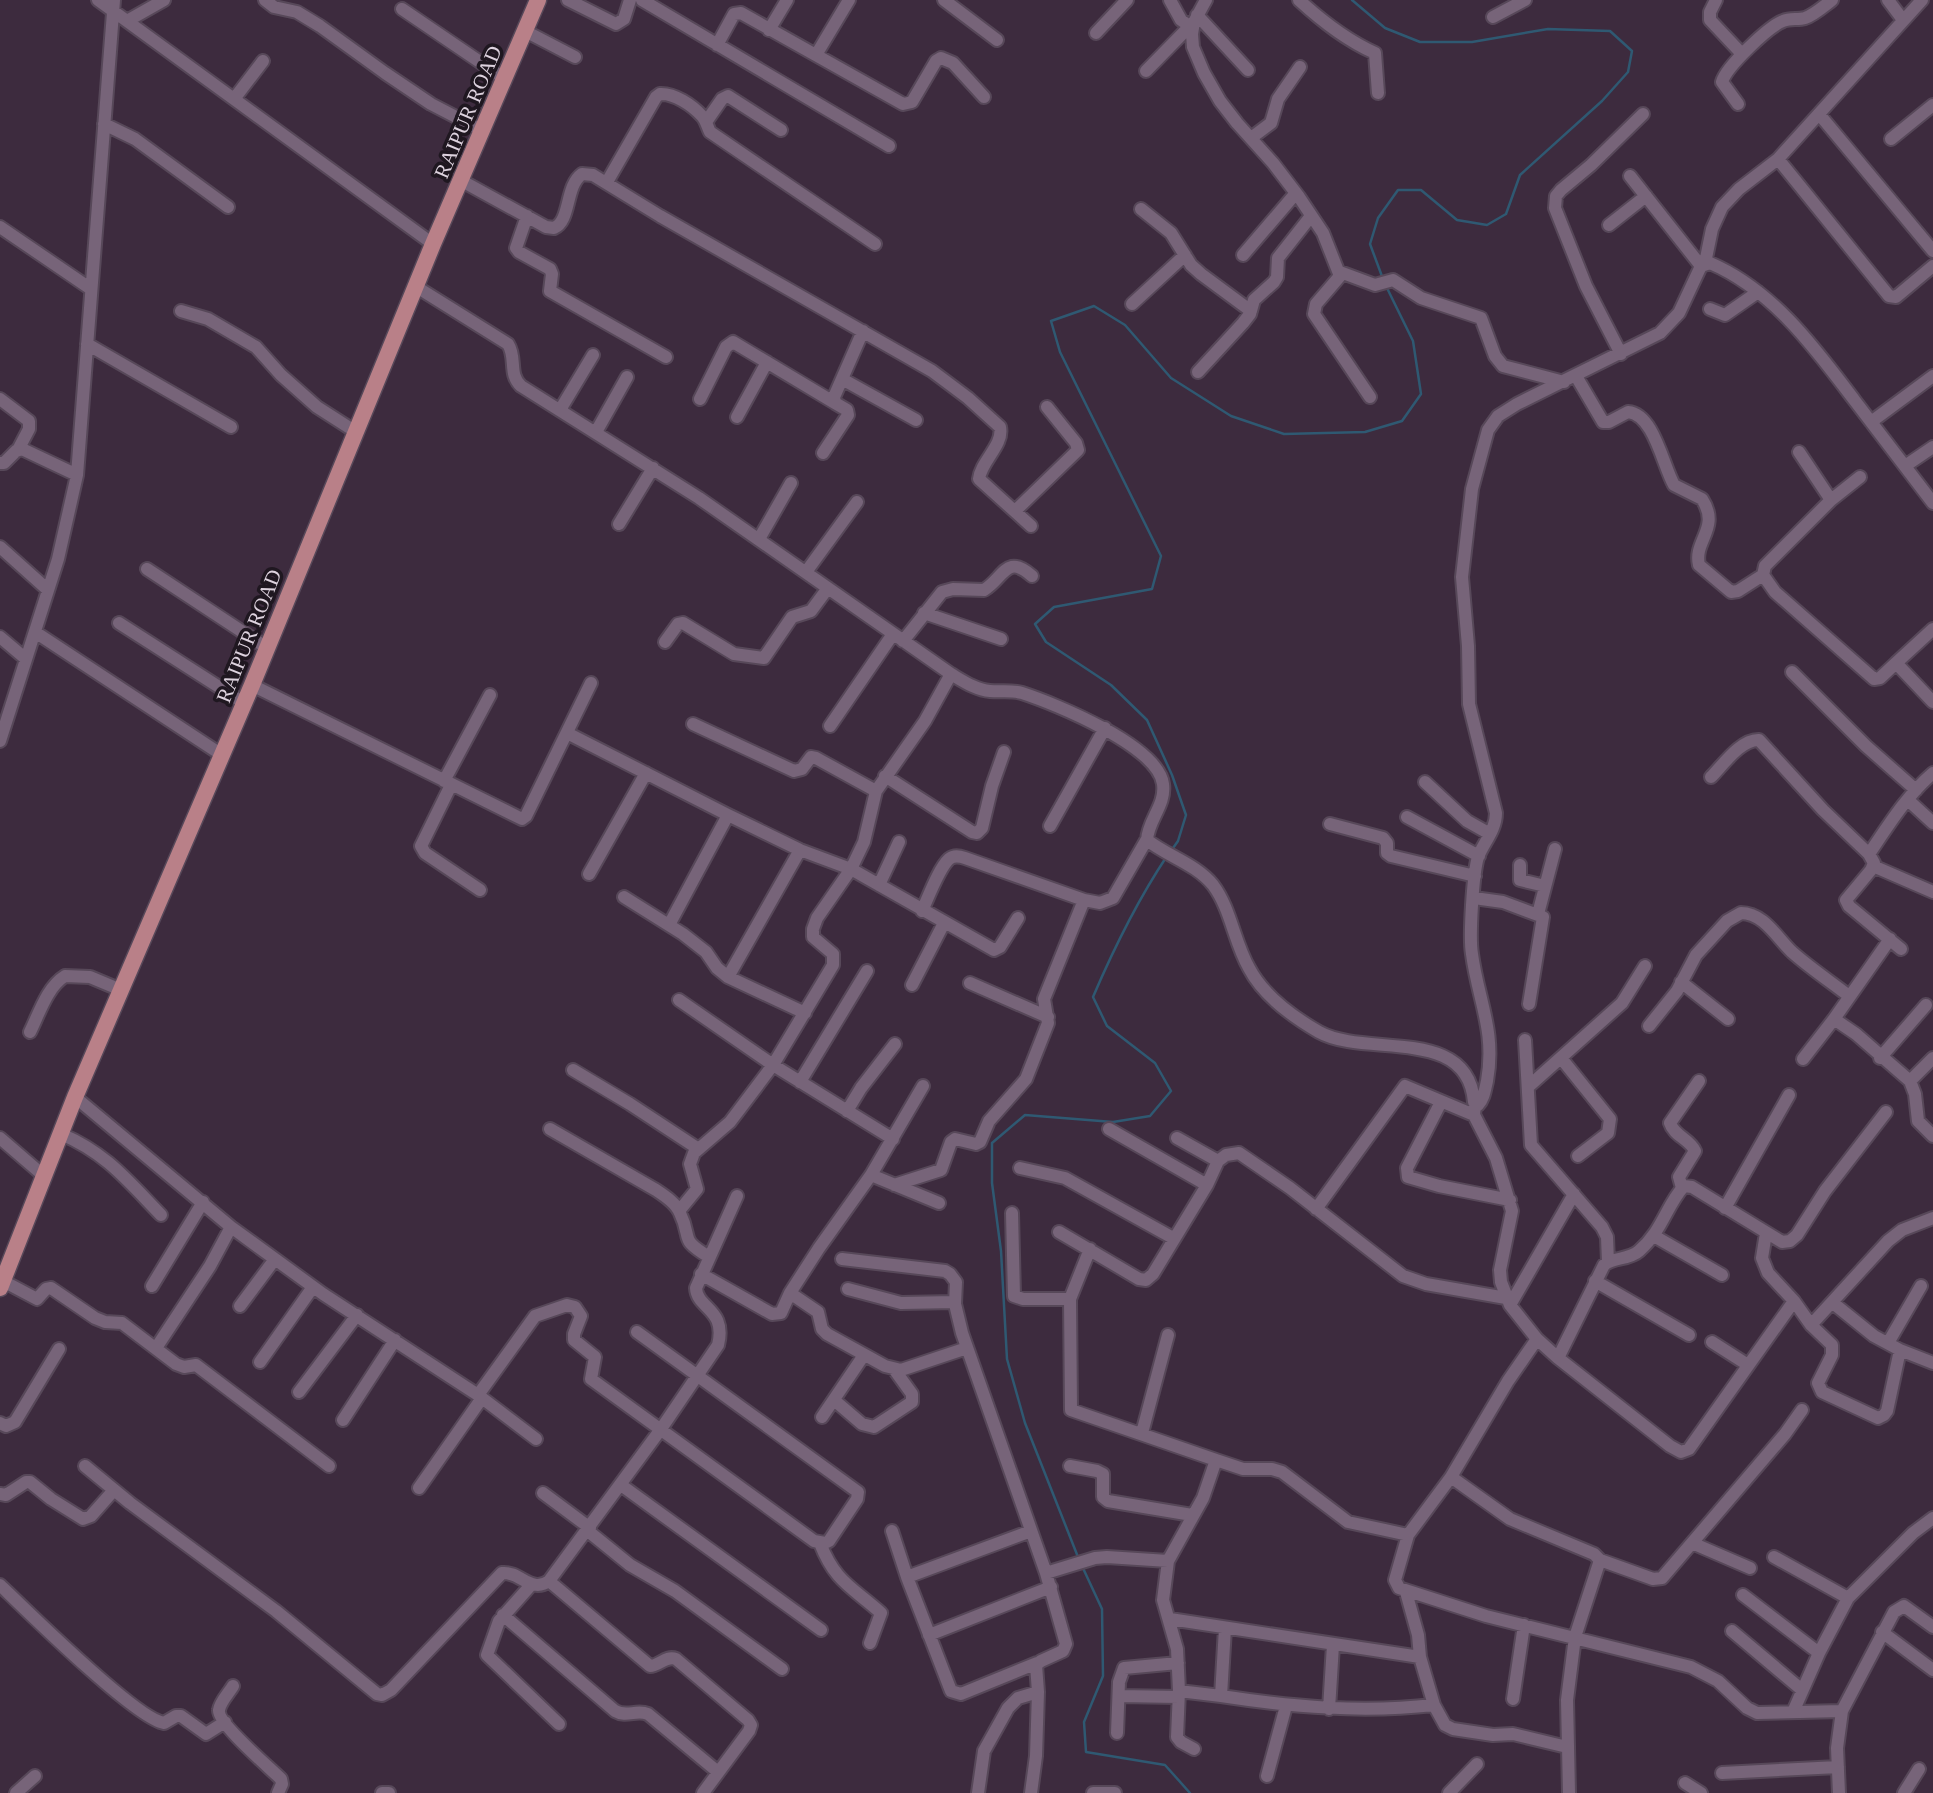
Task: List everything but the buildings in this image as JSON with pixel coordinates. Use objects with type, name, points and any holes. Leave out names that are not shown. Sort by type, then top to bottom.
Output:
[{"type":"main road","name":"RAIPUR ROAD","points":[[1,1284],[75,1097],[252,685],[415,286],[538,0]]},
{"type":"street","points":[[98,0],[114,6],[127,21],[433,244]]},
{"type":"street","points":[[127,21],[164,0]]},
{"type":"street","points":[[265,0],[274,7],[297,12],[431,104],[483,131]]},
{"type":"street","points":[[568,0],[616,24],[624,19],[630,0]]},
{"type":"street","points":[[642,0],[889,146]]},
{"type":"street","points":[[769,30],[787,0]]},
{"type":"street","points":[[816,55],[849,0]]},
{"type":"street","points":[[944,0],[997,40]]},
{"type":"street","points":[[1096,33],[1127,0]]},
{"type":"street","points":[[1170,0],[1181,20],[1190,27],[1193,47],[1220,102],[1296,193],[1323,233],[1340,272],[1339,280],[1316,304],[1314,314],[1370,397]]},
{"type":"street","points":[[1146,71],[1190,27],[1206,0]]},
{"type":"street","points":[[1299,0],[1359,47],[1375,53],[1378,93]]},
{"type":"street","points":[[1493,17],[1525,0]]},
{"type":"street","points":[[1738,104],[1722,82],[1742,54],[1776,25],[1806,18],[1832,0]]},
{"type":"street","points":[[1888,0],[1903,20]]},
{"type":"street","points":[[1475,1110],[1483,1100],[1489,1067],[1489,1026],[1472,953],[1475,876],[1479,856],[1494,825],[1496,813],[1469,705],[1468,646],[1462,577],[1472,489],[1483,446],[1494,420],[1517,404],[1621,354],[1665,328],[1683,306],[1703,265],[1712,229],[1722,207],[1739,189],[1778,159],[1922,0]]},
{"type":"street","points":[[1712,2],[1710,20],[1742,54]]},
{"type":"street","points":[[1,732],[58,559],[77,475],[114,6]]},
{"type":"street","points":[[402,9],[505,79]]},
{"type":"street","points":[[717,45],[736,12],[742,13],[905,105],[912,102],[936,61],[941,58],[953,63],[984,97]]},
{"type":"street","points":[[1197,15],[1248,70]]},
{"type":"street","points":[[525,31],[575,57]]},
{"type":"street","points":[[234,99],[263,61]]},
{"type":"street","points":[[1251,138],[1273,120],[1278,99],[1300,67]]},
{"type":"street","points":[[607,182],[659,94],[667,94],[681,100],[703,116],[710,132],[875,244]]},
{"type":"street","points":[[706,122],[722,99],[728,96],[781,130]]},
{"type":"street","points":[[1891,139],[1933,105]]},
{"type":"street","points":[[1621,354],[1586,286],[1555,208],[1555,201],[1562,190],[1643,114]]},
{"type":"street","points":[[1819,114],[1933,251]]},
{"type":"street","points":[[104,124],[135,139],[228,207]]},
{"type":"street","points":[[1778,159],[1891,298],[1896,297],[1933,266]]},
{"type":"street","points":[[461,181],[546,227],[557,227],[561,222],[572,184],[579,176],[593,175],[932,371],[996,422],[1001,429],[1000,436],[980,471],[979,479],[1031,526]]},
{"type":"street","points":[[1630,176],[1703,265]]},
{"type":"street","points":[[1243,255],[1296,193]]},
{"type":"street","points":[[1609,225],[1646,196]]},
{"type":"street","points":[[1141,209],[1171,233],[1201,274],[1251,311]]},
{"type":"street","points":[[527,216],[516,248],[550,269],[550,291],[666,357]]},
{"type":"street","points":[[1198,372],[1243,323],[1254,300],[1277,277],[1278,258],[1311,216]]},
{"type":"street","points":[[0,227],[91,289]]},
{"type":"street","points":[[1132,304],[1185,255]]},
{"type":"street","points":[[1703,265],[1713,263],[1758,292],[1785,315],[1933,503]]},
{"type":"street","points":[[1340,272],[1375,285],[1393,280],[1421,298],[1482,318],[1494,356],[1503,366],[1570,379],[1603,422],[1609,422],[1628,412],[1641,417],[1658,446],[1674,485],[1702,499],[1710,519],[1698,556],[1699,565],[1731,592],[1738,591],[1763,575],[1765,566],[1831,500],[1860,477]]},
{"type":"street","points":[[415,286],[505,341],[512,351],[514,379],[521,386],[653,468],[951,674],[983,690],[1021,693],[1105,728],[1150,760],[1161,775],[1164,786],[1162,801],[1147,839],[1113,898],[1100,903],[1084,900],[954,856],[944,865],[922,911]]},
{"type":"street","points":[[1710,309],[1725,316],[1758,292]]},
{"type":"street","points":[[181,311],[208,319],[256,347],[281,375],[317,407],[356,432]]},
{"type":"street","points":[[835,402],[834,397],[863,331]]},
{"type":"street","points":[[700,399],[731,342],[847,410],[848,415],[823,453]]},
{"type":"street","points":[[87,344],[231,427]]},
{"type":"street","points":[[560,410],[593,355]]},
{"type":"street","points":[[737,417],[767,362]]},
{"type":"street","points":[[1871,422],[1933,376]]},
{"type":"street","points":[[596,432],[627,377]]},
{"type":"street","points":[[842,379],[916,420]]},
{"type":"street","points":[[0,399],[30,424],[18,450],[6,462],[0,463]]},
{"type":"street","points":[[1015,511],[1078,450],[1076,443],[1047,407]]},
{"type":"street","points":[[1905,466],[1933,447]]},
{"type":"street","points":[[18,450],[27,451],[77,475]]},
{"type":"street","points":[[1799,452],[1831,500]]},
{"type":"street","points":[[619,524],[653,468]]},
{"type":"street","points":[[759,539],[792,483]]},
{"type":"street","points":[[806,572],[857,502]]},
{"type":"street","points":[[0,547],[48,590]]},
{"type":"street","points":[[830,726],[898,638],[942,592],[953,589],[984,590],[1009,568],[1018,566],[1032,576]]},
{"type":"street","points":[[147,569],[267,648]]},
{"type":"street","points":[[1763,575],[1774,592],[1874,678],[1881,678],[1933,629]]},
{"type":"street","points":[[665,642],[678,624],[683,623],[734,654],[764,658],[792,617],[811,611],[828,588]]},
{"type":"street","points":[[924,613],[1001,639]]},
{"type":"street","points":[[119,624],[244,703]]},
{"type":"street","points":[[35,632],[222,755]]},
{"type":"street","points":[[0,637],[26,659]]},
{"type":"street","points":[[1896,663],[1933,702]]},
{"type":"street","points":[[1791,672],[1866,746],[1912,795],[1933,823]]},
{"type":"street","points":[[680,1211],[697,1189],[690,1164],[697,1148],[730,1122],[773,1065],[834,960],[831,952],[816,940],[813,929],[817,918],[851,869],[868,831],[876,791],[925,721],[951,674]]},
{"type":"street","points":[[252,685],[515,818],[524,818],[591,683]]},
{"type":"street","points":[[480,890],[425,853],[421,846],[490,695]]},
{"type":"street","points":[[692,724],[794,771],[802,769],[811,757],[816,758],[876,791]]},
{"type":"street","points":[[1050,826],[1105,728]]},
{"type":"street","points":[[567,733],[800,850],[851,869],[995,950],[1000,947],[1018,918]]},
{"type":"street","points":[[1711,777],[1744,744],[1759,740],[1871,860],[1933,892]]},
{"type":"street","points":[[885,776],[977,833],[982,828],[1004,751]]},
{"type":"street","points":[[589,874],[646,773]]},
{"type":"street","points":[[1901,949],[1847,903],[1847,898],[1912,795],[1933,773]]},
{"type":"street","points":[[1425,782],[1467,821],[1490,834]]},
{"type":"street","points":[[669,925],[728,815]]},
{"type":"street","points":[[1407,817],[1479,856]]},
{"type":"street","points":[[1330,824],[1383,838],[1387,843],[1387,853],[1391,856],[1475,876]]},
{"type":"street","points":[[1147,839],[1212,885],[1225,908],[1248,967],[1272,998],[1316,1031],[1341,1042],[1391,1044],[1427,1051],[1451,1061],[1466,1073],[1471,1083],[1475,1110],[1496,1158],[1510,1200],[1511,1225],[1500,1270],[1508,1301],[1536,1339],[1671,1446],[1681,1452],[1689,1449],[1794,1300]]},
{"type":"street","points":[[879,885],[899,842]]},
{"type":"street","points":[[1538,914],[1555,849]]},
{"type":"street","points":[[728,977],[800,850]]},
{"type":"street","points":[[1520,864],[1520,880],[1545,886]]},
{"type":"street","points":[[624,897],[706,952],[717,968],[728,977],[805,1013]]},
{"type":"street","points":[[1474,898],[1503,902],[1543,916],[1529,1004]]},
{"type":"street","points":[[894,1185],[941,1170],[951,1142],[955,1139],[976,1144],[980,1142],[989,1121],[1026,1079],[1048,1023],[1044,999],[1084,900]]},
{"type":"street","points":[[1649,1026],[1672,999],[1696,956],[1727,921],[1743,912],[1768,926],[1792,952],[1849,996]]},
{"type":"street","points":[[912,985],[944,923]]},
{"type":"street","points":[[1803,1059],[1889,939]]},
{"type":"street","points":[[1528,1087],[1622,1003],[1645,966]]},
{"type":"street","points":[[800,1082],[867,971]]},
{"type":"street","points":[[30,1032],[48,995],[65,975],[90,977],[121,990]]},
{"type":"street","points":[[1681,982],[1728,1019]]},
{"type":"street","points":[[970,983],[1048,1017]]},
{"type":"street","points":[[679,1000],[773,1065],[893,1139]]},
{"type":"street","points":[[1880,1058],[1926,1005]]},
{"type":"street","points":[[1834,1019],[1856,1034],[1880,1058],[1910,1081],[1915,1094],[1918,1121],[1933,1136]]},
{"type":"street","points":[[1525,1040],[1531,1145],[1605,1233],[1608,1262],[1595,1282],[1558,1358]]},
{"type":"street","points":[[847,1111],[895,1044]]},
{"type":"street","points":[[1562,1058],[1610,1119],[1608,1133],[1578,1156]]},
{"type":"street","points":[[1910,1081],[1933,1058]]},
{"type":"street","points":[[573,1070],[697,1148]]},
{"type":"street","points":[[1608,1262],[1632,1256],[1654,1236],[1682,1188],[1679,1177],[1695,1151],[1693,1146],[1672,1130],[1670,1123],[1699,1081]]},
{"type":"street","points":[[701,1274],[774,1315],[782,1311],[790,1293],[871,1175],[923,1086]]},
{"type":"street","points":[[1316,1209],[1403,1088],[1408,1087],[1441,1102],[1475,1110]]},
{"type":"street","points":[[1725,1208],[1789,1095]]},
{"type":"street","points":[[75,1097],[231,1227],[313,1287],[480,1397],[536,1439]]},
{"type":"street","points":[[1441,1102],[1407,1168],[1408,1177],[1510,1200]]},
{"type":"street","points":[[1682,1188],[1692,1187],[1782,1242],[1794,1238],[1825,1191],[1886,1112]]},
{"type":"street","points":[[550,1129],[656,1190],[680,1211],[688,1242],[709,1257]]},
{"type":"street","points":[[1109,1129],[1207,1185]]},
{"type":"street","points":[[61,1134],[89,1147],[107,1160],[160,1214]]},
{"type":"street","points":[[0,1138],[44,1176]]},
{"type":"street","points":[[1177,1138],[1218,1161]]},
{"type":"street","points":[[1059,1232],[1139,1279],[1146,1280],[1153,1274],[1207,1185],[1218,1161],[1226,1155],[1239,1153],[1403,1276],[1426,1284],[1508,1301]]},
{"type":"street","points":[[1020,1168],[1065,1178],[1173,1238]]},
{"type":"street","points":[[871,1175],[939,1203]]},
{"type":"street","points":[[1508,1301],[1574,1194]]},
{"type":"street","points":[[85,1466],[276,1611],[377,1694],[382,1695],[391,1690],[502,1573],[511,1573],[531,1585],[540,1586],[548,1581],[589,1530],[661,1429],[719,1341],[716,1316],[695,1292],[737,1196]]},
{"type":"street","points":[[152,1286],[203,1202]]},
{"type":"street","points":[[1012,1213],[1014,1296],[1023,1299],[1070,1299]]},
{"type":"street","points":[[1811,1325],[1888,1241],[1902,1230],[1933,1218]]},
{"type":"street","points":[[156,1348],[210,1266],[231,1227]]},
{"type":"street","points":[[1766,1233],[1762,1250],[1764,1266],[1833,1348],[1819,1380],[1820,1390],[1878,1418],[1887,1411],[1894,1347],[1921,1286]]},
{"type":"street","points":[[1654,1236],[1722,1275]]},
{"type":"street","points":[[1090,1249],[1070,1299],[1070,1408],[1074,1412],[1243,1469],[1272,1469],[1282,1472],[1348,1522],[1408,1535]]},
{"type":"street","points":[[240,1306],[275,1259]]},
{"type":"street","points":[[842,1259],[945,1271],[956,1282],[956,1313],[1051,1587],[1064,1631],[1066,1648],[1037,1663],[961,1694],[951,1691],[892,1531]]},
{"type":"street","points":[[1595,1282],[1689,1335]]},
{"type":"street","points":[[1,1284],[37,1299],[46,1289],[51,1288],[95,1318],[105,1322],[122,1323],[181,1366],[196,1365],[329,1466]]},
{"type":"street","points":[[260,1362],[313,1287]]},
{"type":"street","points":[[848,1289],[901,1303],[955,1302]]},
{"type":"street","points":[[790,1293],[818,1311],[825,1332],[894,1369],[908,1369],[967,1348]]},
{"type":"street","points":[[1833,1303],[1874,1336],[1933,1363]]},
{"type":"street","points":[[419,1488],[535,1316],[570,1305],[575,1307],[581,1316],[574,1339],[595,1357],[591,1379],[810,1539],[820,1543],[830,1540],[857,1499],[858,1492],[637,1332]]},
{"type":"street","points":[[299,1392],[357,1315]]},
{"type":"street","points":[[1142,1433],[1168,1335]]},
{"type":"street","points":[[1536,1339],[1451,1477],[1408,1535],[1395,1580],[1399,1588],[1524,1625],[1691,1667],[1718,1681],[1747,1708],[1758,1713],[1842,1711]]},
{"type":"street","points":[[343,1420],[395,1340]]},
{"type":"street","points":[[1712,1342],[1748,1365]]},
{"type":"street","points":[[0,1423],[6,1426],[15,1422],[60,1349]]},
{"type":"street","points":[[822,1417],[864,1355]]},
{"type":"street","points":[[834,1400],[862,1424],[874,1427],[912,1402],[912,1394],[894,1369]]},
{"type":"street","points":[[1451,1477],[1510,1518],[1600,1560],[1658,1579],[1692,1543],[1802,1410]]},
{"type":"street","points":[[1194,1749],[1177,1737],[1177,1649],[1163,1600],[1168,1561],[1203,1498],[1216,1460]]},
{"type":"street","points":[[1070,1466],[1103,1474],[1103,1497],[1106,1500],[1192,1515]]},
{"type":"street","points":[[0,1494],[6,1495],[30,1482],[83,1519],[91,1516],[114,1490]]},
{"type":"street","points":[[621,1485],[821,1630]]},
{"type":"street","points":[[543,1493],[630,1566],[675,1591],[782,1669]]},
{"type":"street","points":[[1793,1712],[1819,1653],[1848,1598],[1933,1518]]},
{"type":"street","points":[[907,1577],[1031,1531]]},
{"type":"street","points":[[820,1543],[838,1577],[881,1614],[870,1643]]},
{"type":"street","points":[[1692,1543],[1750,1568]]},
{"type":"street","points":[[1046,1573],[1107,1556],[1168,1561]]},
{"type":"street","points":[[1774,1557],[1848,1598]]},
{"type":"street","points":[[1569,1793],[1567,1700],[1575,1637],[1600,1560]]},
{"type":"street","points":[[548,1581],[649,1666],[673,1658],[746,1718],[750,1728],[703,1793]]},
{"type":"street","points":[[0,1585],[135,1708],[164,1723],[181,1716],[206,1734],[225,1723]]},
{"type":"street","points":[[531,1585],[503,1615],[494,1630],[487,1650],[488,1657],[559,1724]]},
{"type":"street","points":[[929,1635],[1051,1587]]},
{"type":"street","points":[[1406,1592],[1418,1635],[1420,1657],[1441,1720],[1453,1729],[1493,1735],[1513,1734],[1567,1747]]},
{"type":"street","points":[[1743,1595],[1819,1653]]},
{"type":"street","points":[[1839,1793],[1837,1748],[1842,1711],[1882,1632],[1900,1606],[1933,1627]]},
{"type":"street","points":[[503,1615],[615,1711],[624,1715],[638,1711],[648,1714],[718,1772]]},
{"type":"street","points":[[1170,1619],[1420,1657]]},
{"type":"street","points":[[1513,1699],[1524,1625]]},
{"type":"street","points":[[1222,1696],[1224,1628]]},
{"type":"street","points":[[1732,1631],[1802,1690]]},
{"type":"street","points":[[1882,1632],[1933,1670]]},
{"type":"street","points":[[1329,1709],[1332,1645]]},
{"type":"street","points":[[1031,1793],[1036,1756],[1037,1663]]},
{"type":"street","points":[[1117,1733],[1120,1675],[1124,1668],[1178,1663]]},
{"type":"street","points":[[233,1686],[219,1708],[219,1715],[281,1779],[278,1793]]},
{"type":"street","points":[[978,1793],[984,1751],[1003,1717],[1018,1698],[1038,1692]]},
{"type":"street","points":[[1119,1696],[1222,1696],[1286,1706],[1329,1709],[1378,1710],[1434,1705]]},
{"type":"street","points":[[1267,1776],[1286,1706]]},
{"type":"street","points":[[1449,1793],[1477,1764]]},
{"type":"street","points":[[1722,1773],[1838,1767]]},
{"type":"street","points":[[1904,1793],[1919,1769]]},
{"type":"street","points":[[16,1793],[35,1776]]},
{"type":"street","points":[[1685,1783],[1701,1793]]},
{"type":"street","points":[[382,1793],[389,1793]]},
{"type":"street","points":[[1093,1793],[1115,1793]]},
{"type":"waterway","points":[[1352,0],[1385,28],[1420,42],[1472,42],[1548,29],[1610,31],[1632,51],[1628,72],[1602,101],[1520,175],[1506,214],[1487,225],[1457,220],[1421,190],[1398,190],[1378,218],[1370,244],[1383,279]]},
{"type":"waterway","points":[[1171,851],[1178,841],[1186,815],[1172,775],[1147,720],[1111,685],[1046,642],[1035,624],[1054,607],[1152,589],[1161,556],[1060,352],[1051,321],[1094,306],[1125,325],[1171,378],[1231,416],[1284,434],[1365,432],[1402,421],[1421,394],[1413,341],[1386,286]]},
{"type":"waterway","points":[[1078,1557],[1025,1423],[1007,1359],[1001,1251],[992,1183],[992,1143],[1025,1115],[1113,1122],[1150,1116],[1171,1091],[1155,1063],[1107,1026],[1093,997],[1127,925],[1167,856]]},
{"type":"waterway","points":[[1082,1566],[1102,1609],[1103,1676],[1084,1722],[1086,1752],[1165,1765],[1190,1793]]}]
